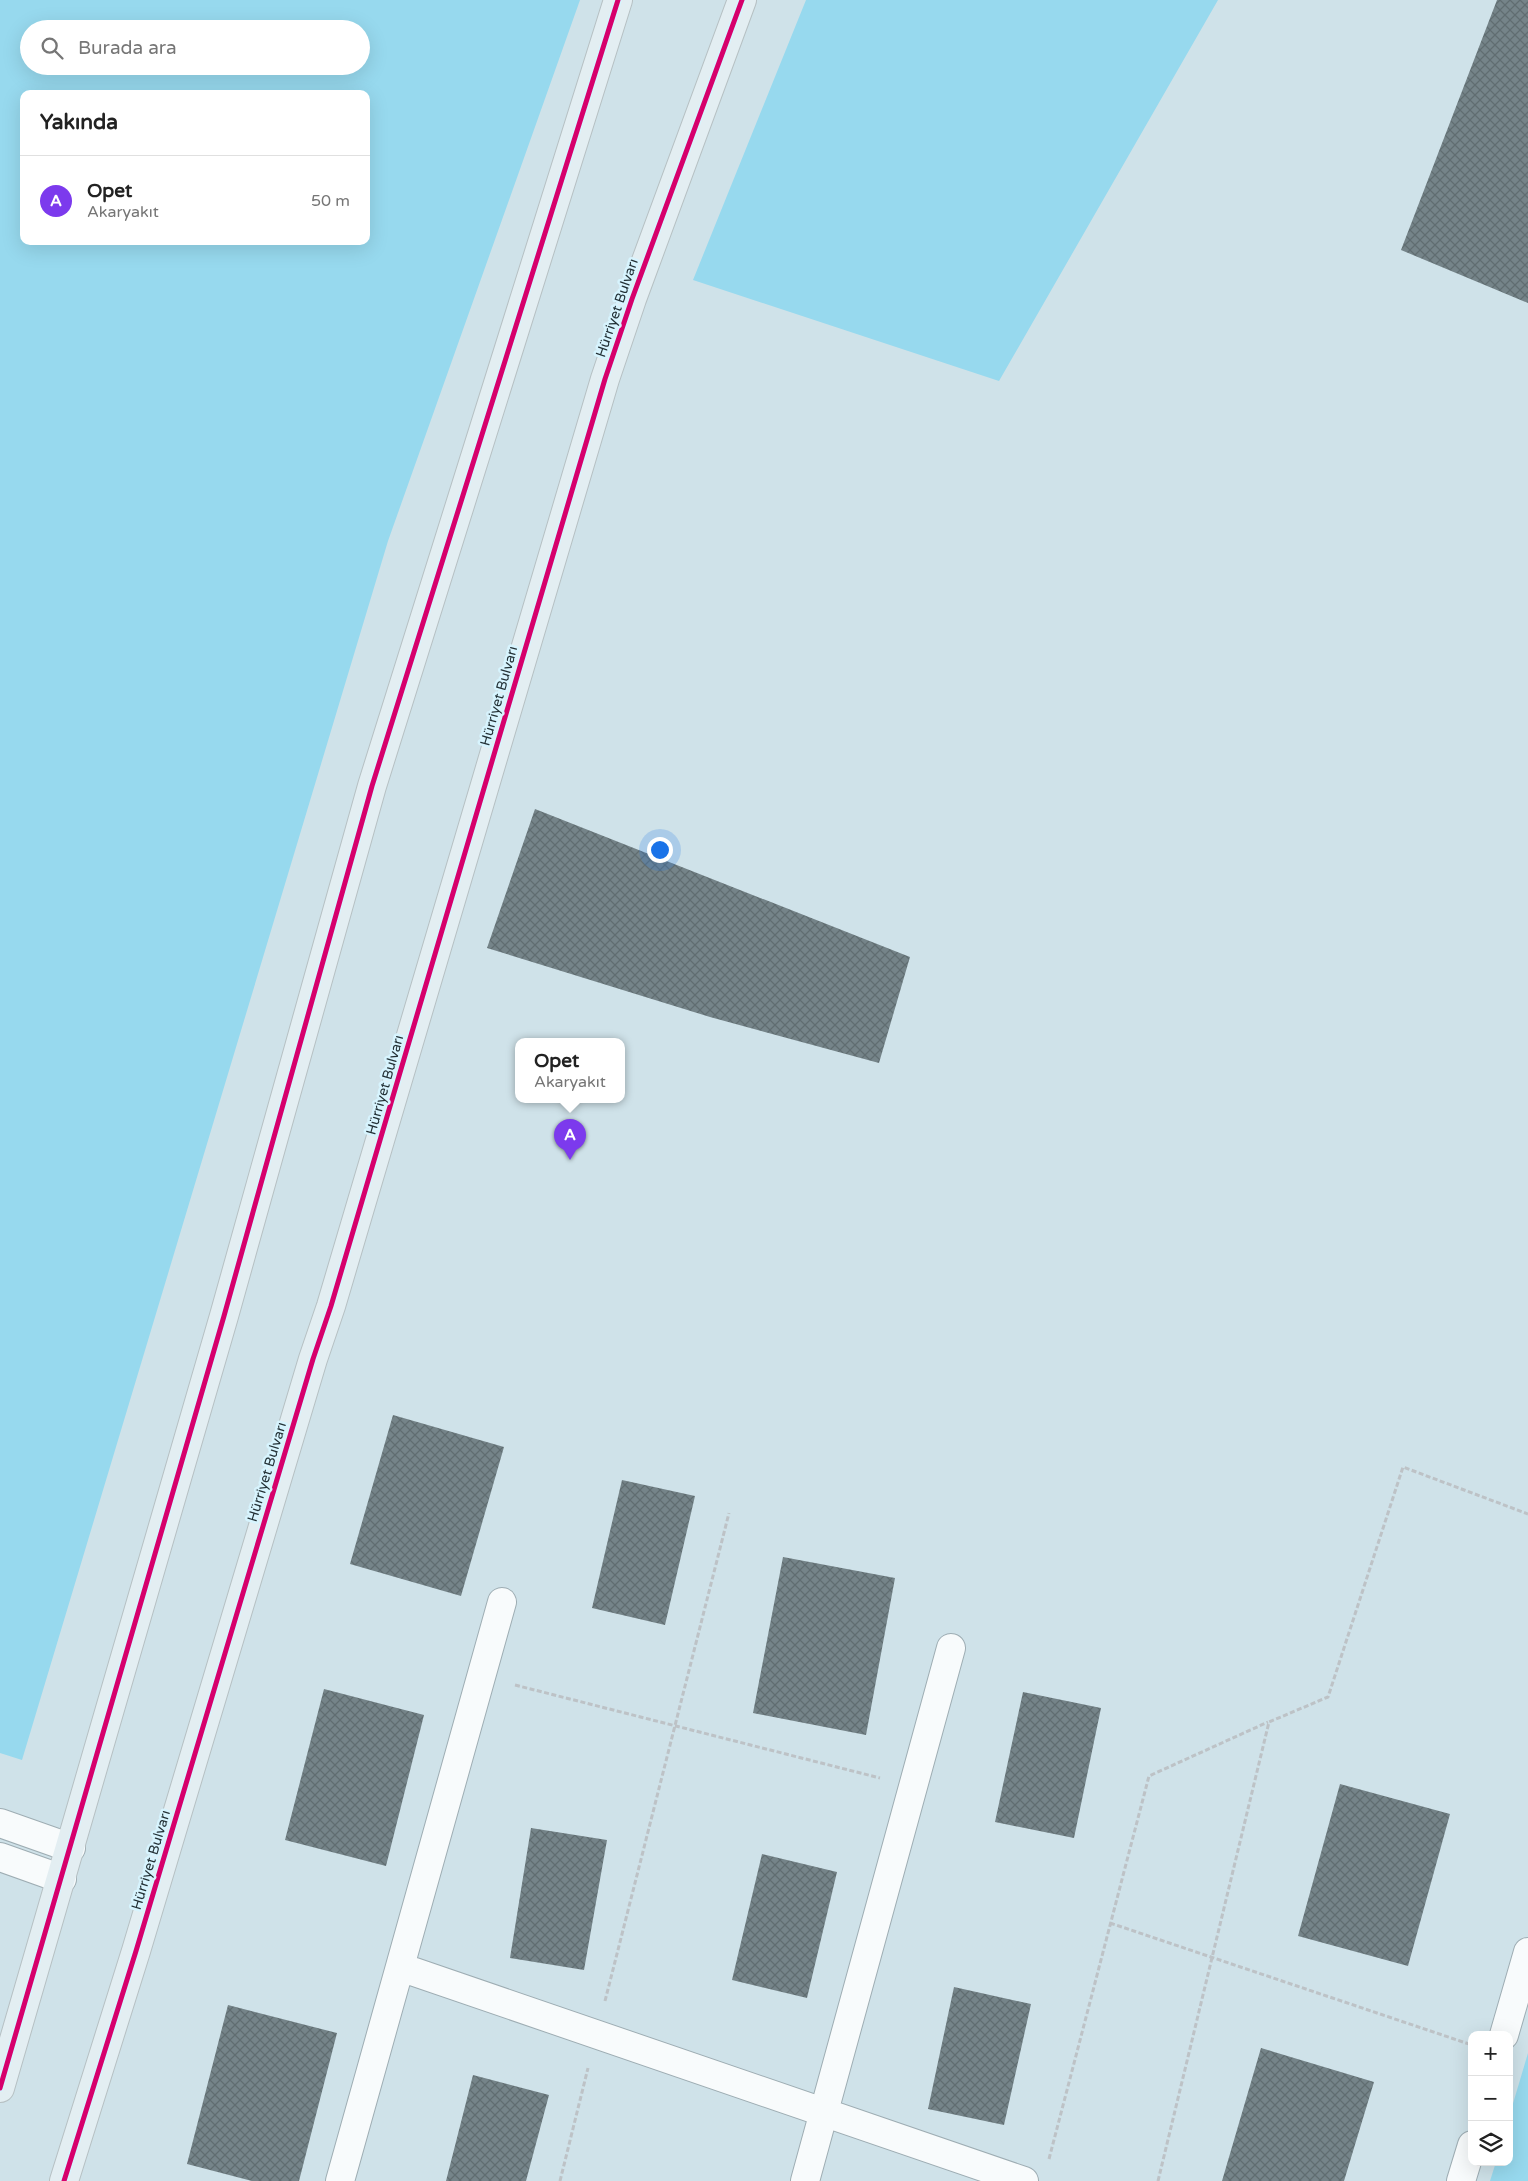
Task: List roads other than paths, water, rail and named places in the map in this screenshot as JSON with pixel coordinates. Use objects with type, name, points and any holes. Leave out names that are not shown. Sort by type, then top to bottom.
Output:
[{"type":"main road","points":[[0,2088],[218,1335],[372,786],[618,0]]},
{"type":"main road","name":"Hürriyet Bulvarı","points":[[64,2181],[142,1932],[313,1359],[333,1298],[604,379],[742,0]]},
{"type":"street","points":[[340,2181],[502,1602]]},
{"type":"street","points":[[805,2181],[951,1648]]},
{"type":"street","points":[[0,1823],[71,1848]]},
{"type":"street","points":[[0,1857],[62,1879]]},
{"type":"street","points":[[1505,2031],[1528,1952]]},
{"type":"street","points":[[400,1967],[1024,2181]]},
{"type":"street","points":[[1461,2181],[1468,2158]]},
{"type":"place","name":"Opet","points":[[570,1160]]}]
